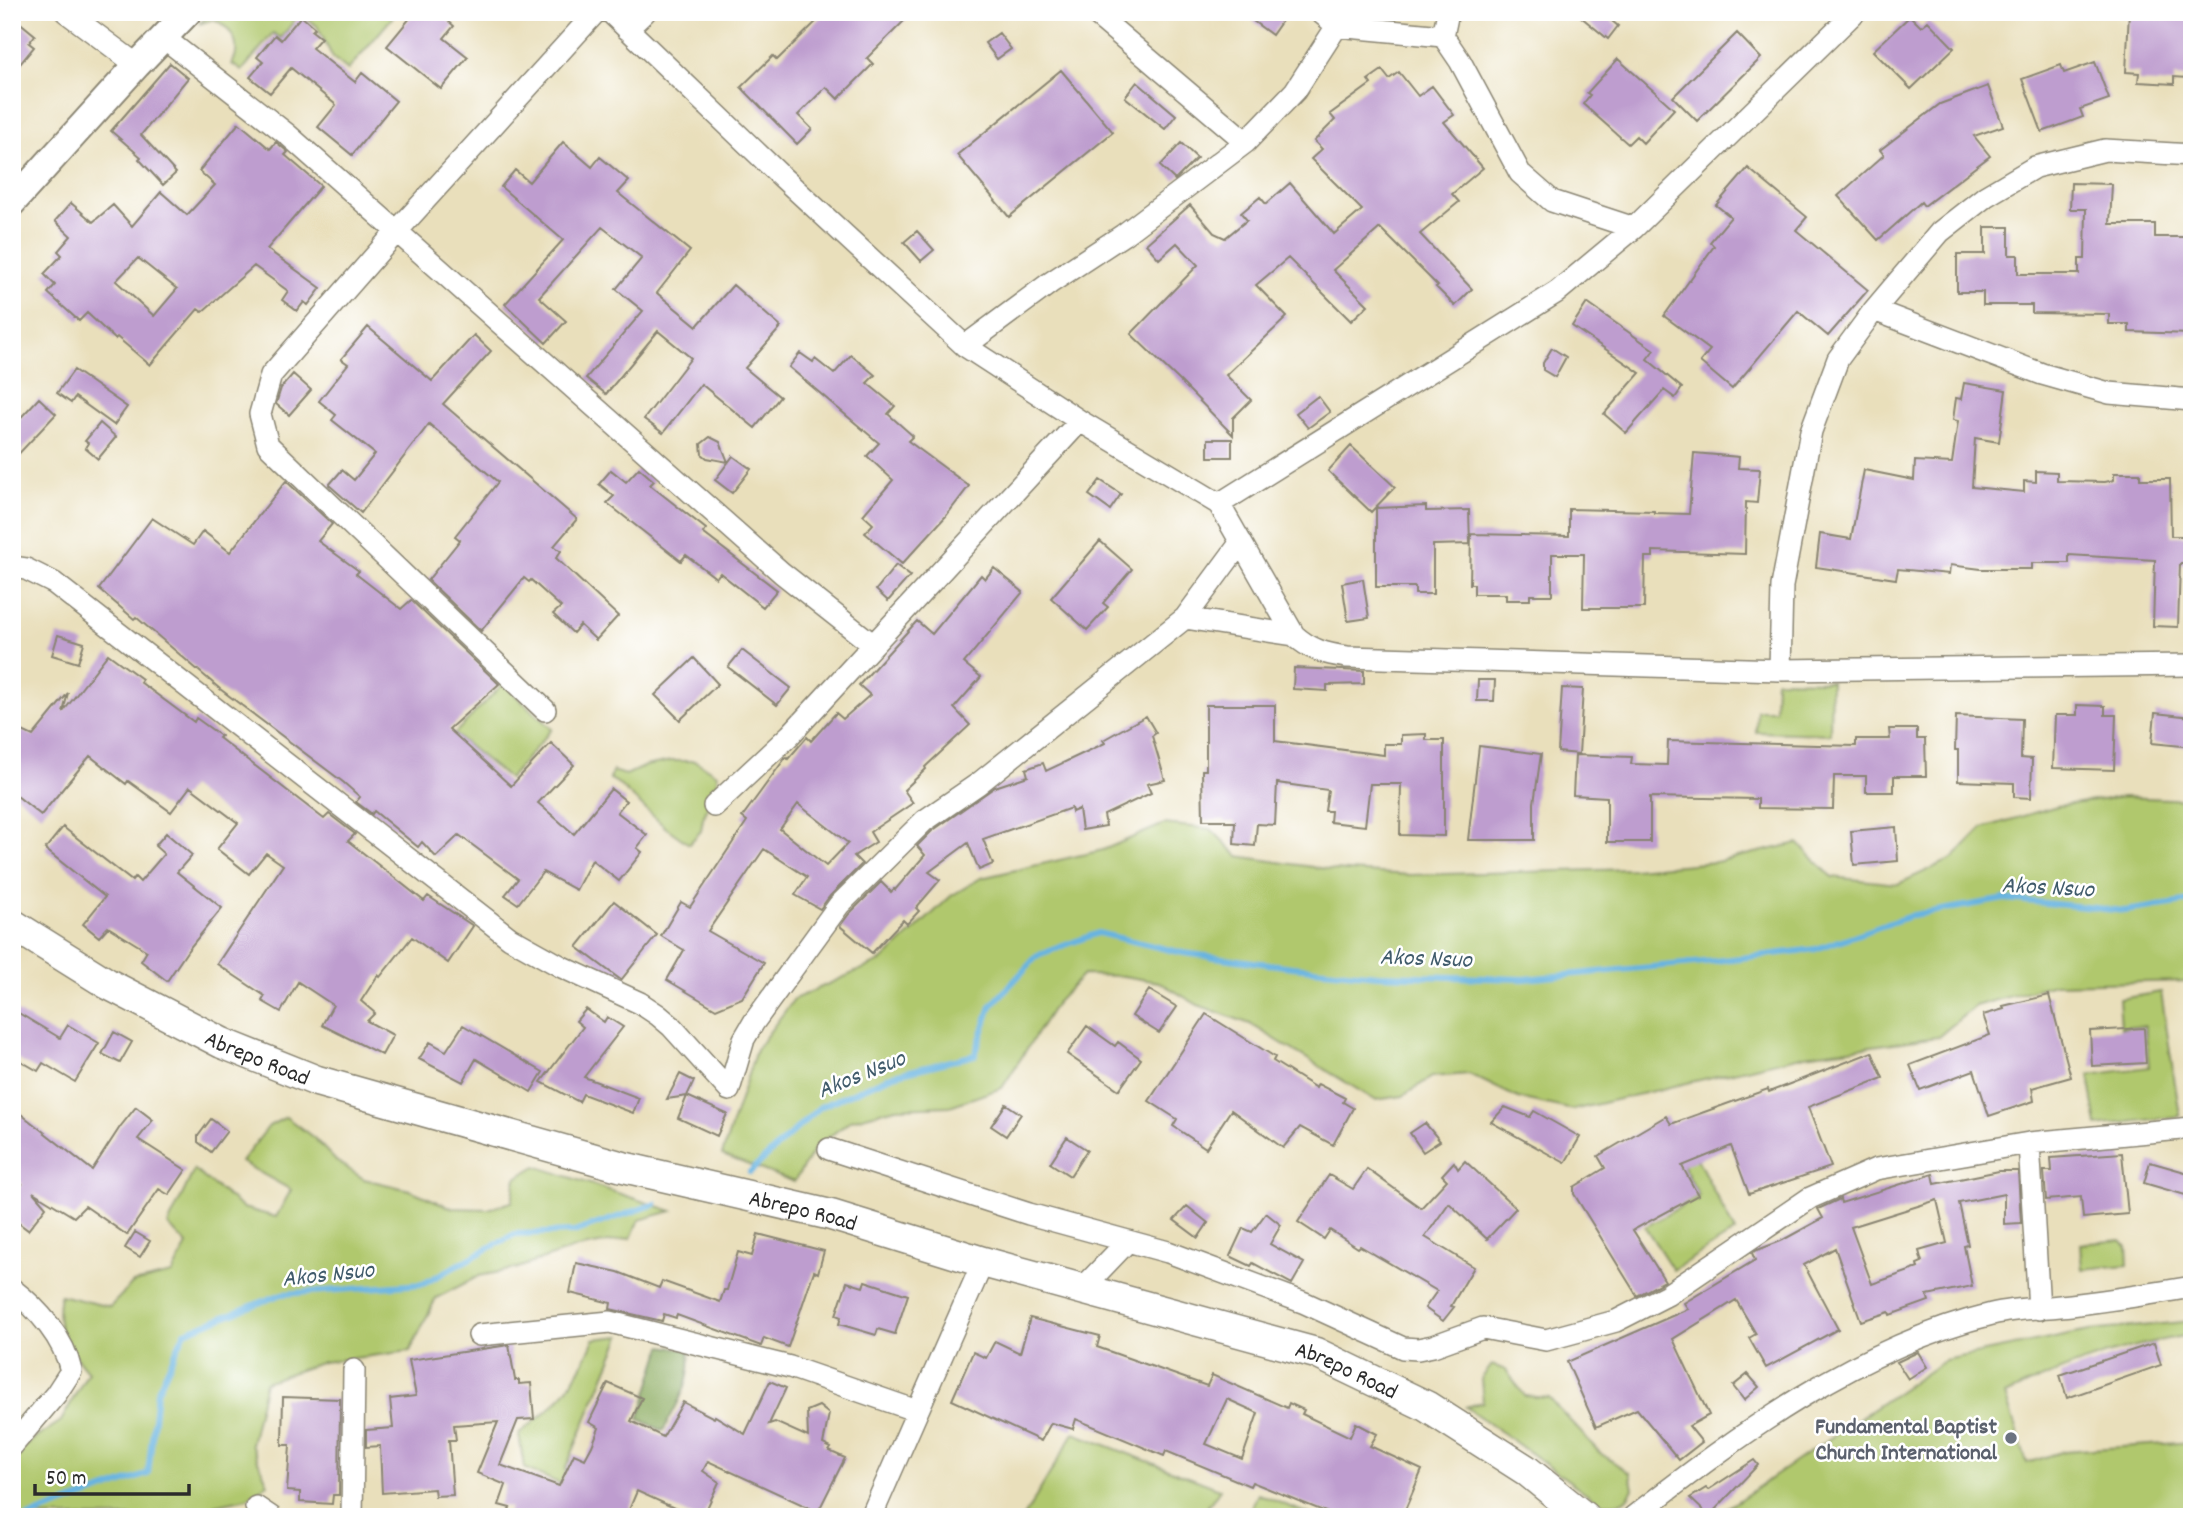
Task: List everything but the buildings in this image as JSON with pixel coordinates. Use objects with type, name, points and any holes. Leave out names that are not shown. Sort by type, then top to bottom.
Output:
[{"type":"main road","name":"Abrepo Road","points":[[12,924],[108,984],[222,1043],[317,1081],[623,1167],[831,1215],[983,1262],[1316,1353],[1426,1406],[1526,1470],[1584,1517]]},
{"type":"street","points":[[65,12],[136,65]]},
{"type":"street","points":[[12,203],[136,65],[188,12]]},
{"type":"street","points":[[545,710],[268,445],[260,414],[271,375],[397,231],[596,12]]},
{"type":"street","points":[[611,12],[965,346],[1080,421],[1219,504],[1294,635],[1304,644],[1325,654],[1347,657],[1780,670],[2192,665]]},
{"type":"street","points":[[627,29],[645,12]]},
{"type":"street","points":[[1093,12],[1246,142]]},
{"type":"street","points":[[1320,12],[1341,19],[1443,36]]},
{"type":"street","points":[[1448,12],[1443,36],[1460,61],[1520,173],[1552,201],[1634,228]]},
{"type":"street","points":[[1219,504],[1557,292],[1634,228],[1855,12]]},
{"type":"street","points":[[965,346],[1050,283],[1124,235],[1246,142],[1295,91],[1341,19]]},
{"type":"street","points":[[164,38],[288,135],[782,573],[872,644]]},
{"type":"street","points":[[1780,670],[1782,586],[1811,431],[1838,359],[1874,310],[1940,232],[1986,196],[2035,167],[2105,150],[2192,155]]},
{"type":"street","points":[[1874,310],[2055,378],[2109,393],[2192,400]]},
{"type":"street","points":[[714,806],[790,735],[1080,421]]},
{"type":"street","points":[[12,567],[26,569],[54,583],[510,938],[562,967],[640,1003],[658,1015],[730,1090],[738,1058],[749,1031],[839,905],[924,821],[978,784],[1185,618],[1241,542]]},
{"type":"street","points":[[1185,618],[1294,635]]},
{"type":"street","points":[[829,1149],[1029,1214],[1168,1252],[1305,1303],[1403,1348],[1433,1346],[1483,1328],[1546,1340],[1616,1321],[1667,1295],[1810,1198],[1876,1169],[2029,1143],[2192,1128]]},
{"type":"street","points":[[2029,1143],[2039,1308]]},
{"type":"street","points":[[1082,1289],[1128,1241]]},
{"type":"street","points":[[871,1517],[983,1262]]},
{"type":"street","points":[[1633,1517],[1743,1435],[1820,1384],[1902,1344],[1993,1314],[2120,1299],[2192,1287]]},
{"type":"street","points":[[12,1289],[56,1333],[71,1371],[56,1395],[12,1446]]},
{"type":"street","points":[[479,1335],[610,1322],[790,1367],[917,1411]]},
{"type":"street","points":[[352,1517],[354,1370]]},
{"type":"green space","points":[[211,12],[397,12],[348,70],[333,58],[317,26],[300,13],[281,38],[273,33],[242,71],[232,64],[236,44],[226,27],[214,19],[199,24]]},
{"type":"green space","points":[[1776,680],[1831,681],[1830,734],[1756,732],[1757,710],[1775,710]]},
{"type":"green space","points":[[503,684],[552,729],[509,779],[454,734]]},
{"type":"green space","points":[[671,761],[695,761],[717,774],[717,788],[703,818],[701,831],[689,844],[665,827],[610,779],[613,771],[626,775],[645,766]]},
{"type":"green space","points":[[2123,797],[2192,800],[2192,981],[2054,984],[1975,1006],[1938,1037],[1805,1055],[1573,1110],[1518,1098],[1469,1074],[1432,1077],[1403,1096],[1375,1100],[1250,1024],[1198,1005],[1159,982],[1123,976],[1083,975],[1056,1003],[1002,1088],[950,1106],[896,1108],[851,1120],[815,1148],[794,1182],[722,1155],[756,1050],[794,999],[883,960],[951,896],[981,878],[1103,850],[1164,824],[1211,829],[1238,856],[1333,870],[1410,875],[1633,869],[1716,862],[1798,843],[1832,877],[1898,884],[1952,859],[1983,828],[2057,806]]},
{"type":"green space","points":[[2161,992],[2180,1116],[2097,1126],[2089,1075],[2149,1067],[2145,1026],[2121,1028],[2119,999]]},
{"type":"green space","points":[[286,1117],[314,1138],[336,1161],[364,1179],[410,1190],[452,1208],[488,1209],[512,1202],[516,1178],[536,1166],[672,1211],[639,1220],[631,1238],[572,1249],[515,1269],[479,1276],[436,1298],[410,1351],[323,1362],[265,1382],[251,1444],[268,1484],[247,1498],[215,1505],[200,1517],[12,1517],[12,1457],[22,1447],[61,1421],[88,1372],[63,1337],[58,1318],[60,1295],[110,1307],[133,1283],[172,1274],[187,1245],[168,1225],[194,1170],[243,1208],[276,1217],[291,1190],[241,1162],[269,1126]]},
{"type":"green space","points":[[1688,1141],[1735,1232],[1673,1270],[1645,1227],[1699,1196],[1674,1148]]},
{"type":"green space","points":[[2121,1240],[2127,1247],[2128,1265],[2082,1269],[2080,1244]]},
{"type":"green space","name":"Fundamental Baptist Church International","points":[[2192,1321],[2192,1335],[2120,1350],[2049,1375],[2005,1395],[2027,1463],[2064,1451],[2192,1442],[2192,1517],[1714,1517],[1945,1360],[2089,1331]]},
{"type":"green space","points":[[621,1336],[565,1470],[570,1474],[565,1486],[524,1468],[519,1434],[564,1394],[581,1368],[594,1339]]},
{"type":"green space","points":[[662,1346],[689,1350],[690,1362],[683,1392],[663,1431],[639,1419]]},
{"type":"green space","points":[[1492,1365],[1506,1370],[1525,1396],[1549,1398],[1600,1453],[1630,1473],[1633,1489],[1627,1498],[1620,1502],[1600,1503],[1466,1407],[1483,1402],[1481,1379]]},
{"type":"green space","points":[[1074,1433],[1220,1489],[1208,1506],[1219,1517],[1024,1517]]},
{"type":"green space","points":[[1258,1494],[1316,1517],[1246,1517]]},
{"type":"waterway","name":"Akos Nsuo","points":[[750,1172],[820,1107],[894,1075],[975,1055],[991,1006],[1038,955],[1098,933],[1183,953],[1292,967],[1378,975],[1524,979],[1816,949],[1913,915],[2005,899],[2125,911],[2192,901]]},
{"type":"waterway","name":"Akos Nsuo","points":[[28,1517],[148,1474],[157,1392],[185,1332],[282,1294],[423,1284],[515,1234],[574,1232],[655,1204]]},
{"type":"place","name":"Fundamental Baptist Church International","points":[[2011,1438]]}]
